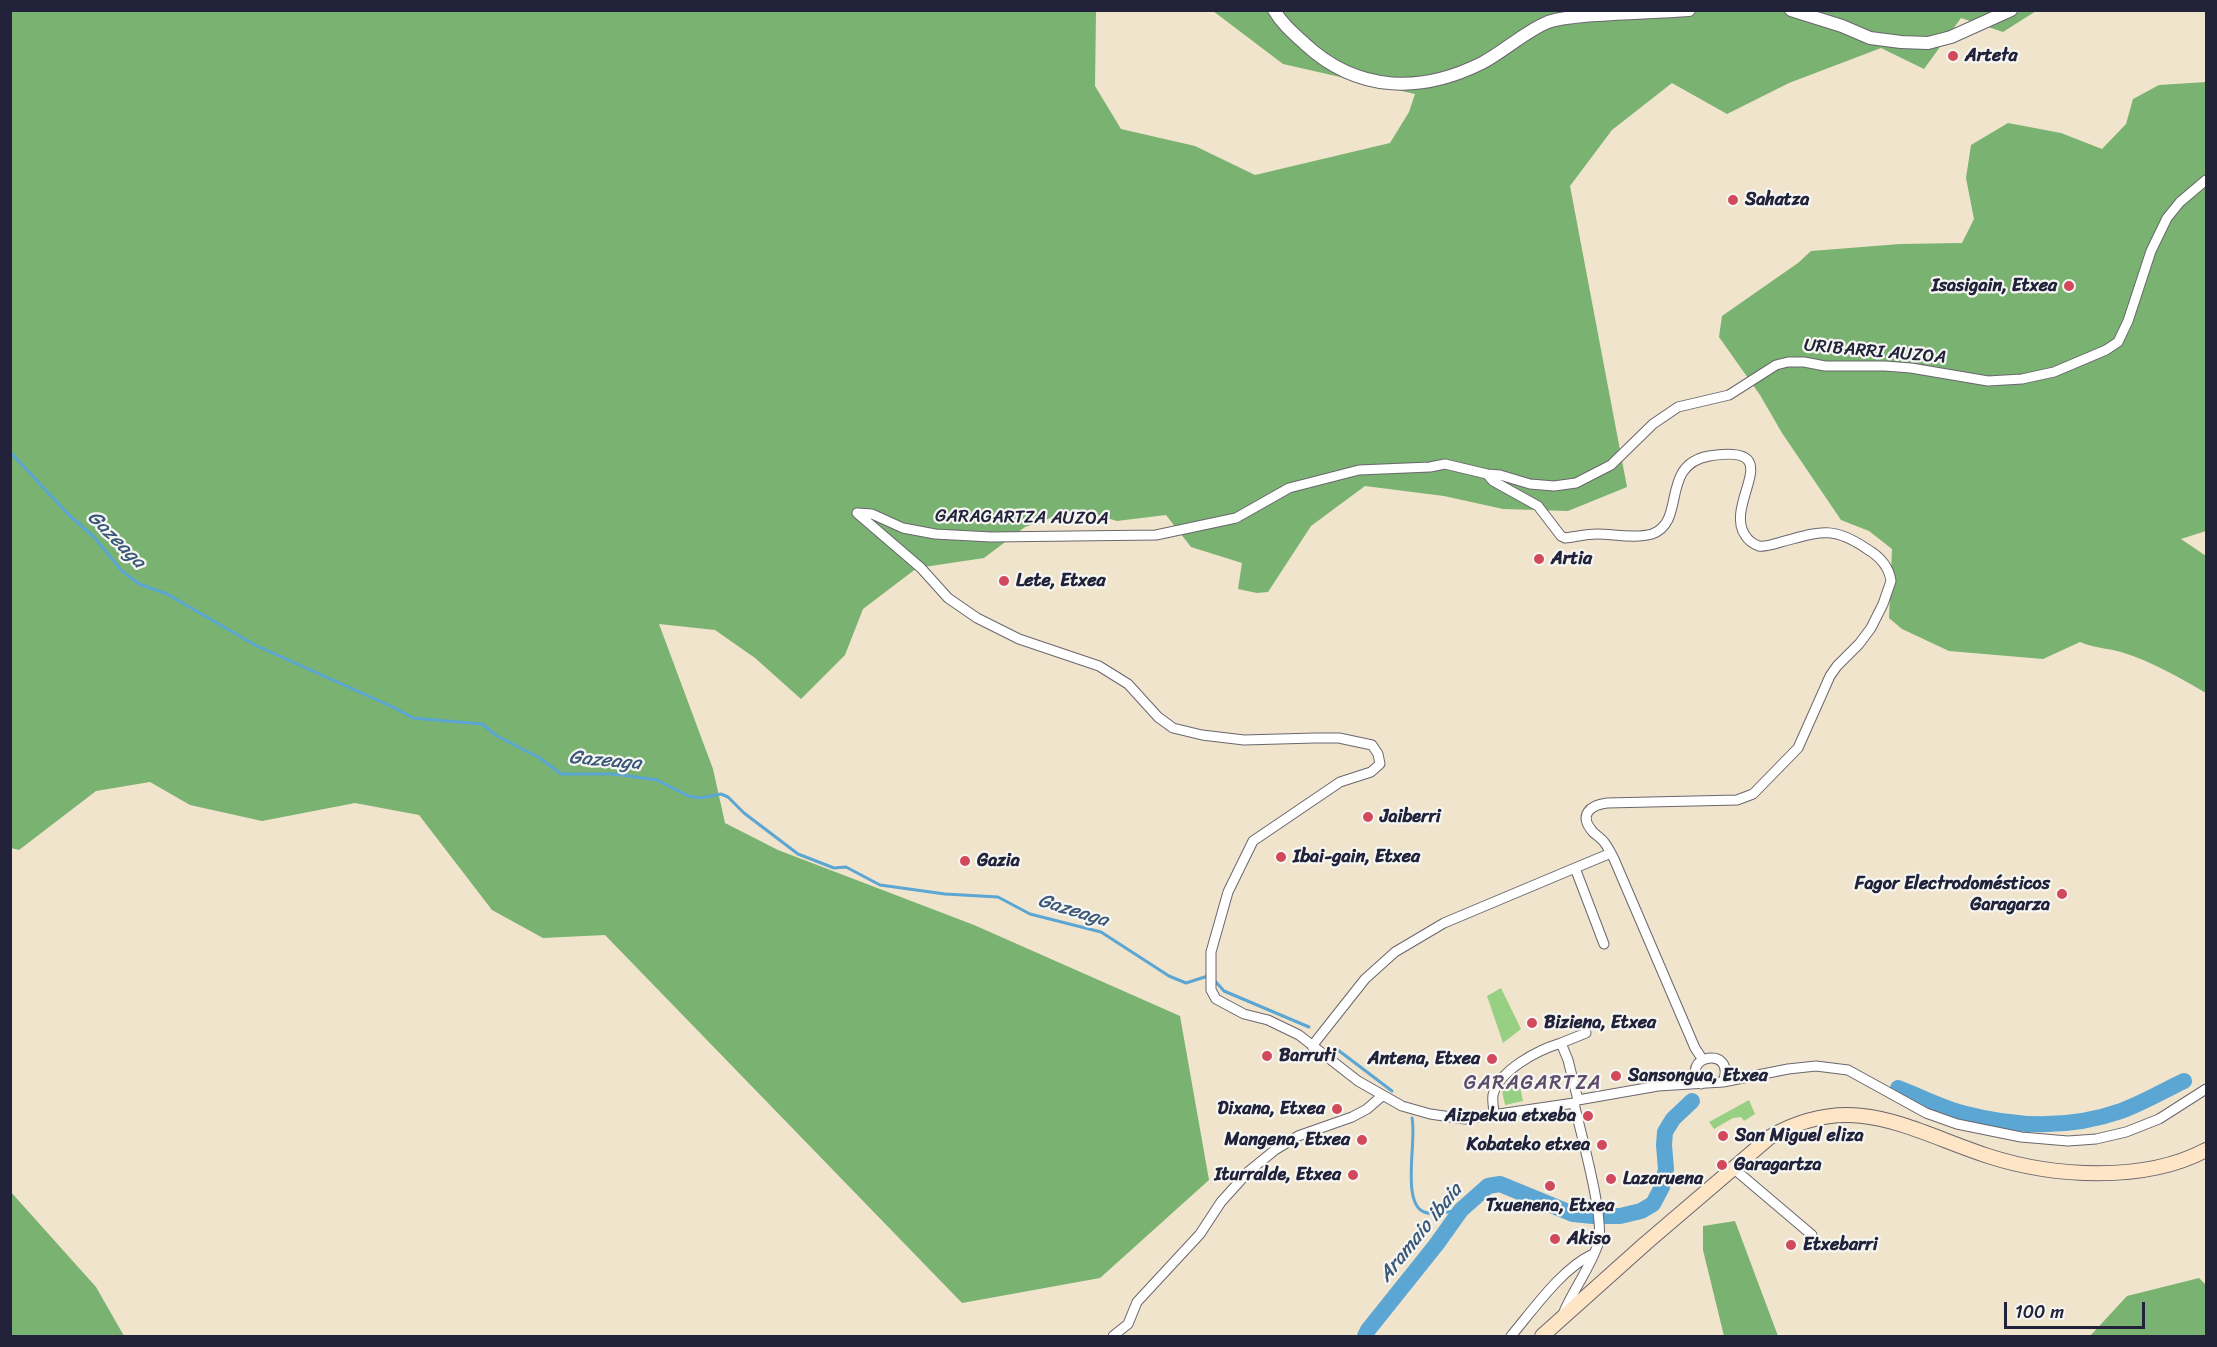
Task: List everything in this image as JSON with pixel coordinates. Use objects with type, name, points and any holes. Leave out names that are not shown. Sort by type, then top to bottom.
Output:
[{"type":"main road","points":[[1542,1336],[1733,1168],[1770,1137],[1792,1124],[1819,1117],[1845,1114],[1865,1115],[2017,1163],[2093,1173],[2145,1170],[2197,1155],[2206,1150]]},
{"type":"street","points":[[1274,10],[1279,19],[1309,48],[1338,69],[1381,84],[1413,84],[1460,73],[1485,62],[1532,30],[1549,22],[1572,17],[1689,10]]},
{"type":"street","points":[[1791,10],[1842,26],[1870,38],[1928,43],[1951,37],[2011,10]]},
{"type":"street","name":"URIBARRI AUZOA","points":[[1436,465],[1445,464],[1500,475],[1530,484],[1554,486],[1576,483],[1611,465],[1662,416],[1678,407],[1729,395],[1776,365],[1788,362],[1825,366],[1911,368],[1988,381],[2022,379],[2054,372],[2106,350],[2118,342],[2128,321],[2151,251],[2167,218],[2180,202],[2206,180]]},
{"type":"street","points":[[1487,474],[1493,481],[1538,506],[1565,538],[1594,534],[1643,535],[1652,534],[1668,521],[1676,486],[1687,466],[1700,458],[1735,454],[1748,459],[1752,471],[1740,512],[1740,524],[1750,541],[1762,546],[1815,532],[1828,532],[1856,542],[1870,550],[1887,567],[1891,580],[1876,618],[1859,644],[1830,676],[1798,748],[1753,794],[1737,800],[1594,804],[1589,809],[1588,826],[1605,843],[1611,853],[1695,1048],[1703,1060]]},
{"type":"street","name":"GARAGARTZA AUZOA","points":[[1436,465],[1359,471],[1333,476],[1289,488],[1236,518],[1156,535],[1096,538],[935,534],[903,528],[872,514],[857,513],[921,568],[948,598],[967,611],[1019,639],[1099,666],[1128,684],[1158,717],[1173,728],[1202,735],[1244,740],[1339,738],[1372,745],[1378,754],[1380,764],[1371,772],[1340,782],[1253,841],[1228,892],[1211,952],[1211,990],[1216,999],[1244,1014],[1278,1025],[1299,1035],[1358,1081],[1382,1096],[1401,1106],[1430,1114],[1465,1119],[1658,1086],[1701,1084]]},
{"type":"street","points":[[1312,1046],[1365,979],[1395,951],[1444,923],[1611,853]]},
{"type":"street","points":[[1575,868],[1604,944]]},
{"type":"street","points":[[1494,1115],[1493,1096],[1506,1074],[1534,1054],[1586,1033]]},
{"type":"street","points":[[1560,1320],[1599,1241],[1600,1224],[1568,1060],[1561,1044]]},
{"type":"street","points":[[1723,1082],[1726,1074],[1721,1060],[1715,1058],[1703,1060],[1694,1071],[1696,1079],[1701,1084],[1723,1082],[1816,1066],[1848,1070],[1926,1113],[1957,1124],[2021,1137],[2068,1141],[2096,1139],[2126,1132],[2159,1119],[2206,1089]]},
{"type":"street","points":[[1113,1336],[1128,1324],[1137,1302],[1200,1234],[1221,1202],[1250,1171],[1291,1140],[1309,1131],[1352,1117],[1367,1109],[1382,1096]]},
{"type":"street","points":[[1733,1168],[1812,1235]]},
{"type":"street","points":[[1511,1336],[1576,1264],[1594,1253]]},
{"type":"green space","points":[[10,11],[1096,11],[1095,86],[1121,129],[1195,146],[1255,175],[1390,143],[1409,112],[1415,94],[1283,64],[1213,11],[2036,11],[2003,32],[1961,18],[1924,69],[1881,48],[1789,83],[1727,114],[1672,83],[1612,130],[1570,186],[1627,487],[1568,511],[1503,509],[1444,496],[1365,486],[1311,526],[1268,592],[1257,593],[1238,589],[1242,563],[1191,547],[1166,515],[1117,521],[1076,509],[1025,527],[984,558],[917,568],[863,609],[845,655],[801,699],[755,658],[715,630],[659,624],[713,769],[725,823],[778,850],[974,925],[1180,1016],[1209,1180],[1100,1278],[962,1303],[605,935],[543,938],[492,910],[419,815],[355,803],[262,821],[190,805],[150,782],[96,791],[19,850],[11,848]]},
{"type":"green space","points":[[2206,82],[2206,531],[2181,539],[2206,556],[2206,693],[2143,660],[2080,642],[2043,659],[1949,651],[1902,629],[1889,618],[1892,549],[1869,531],[1841,520],[1782,433],[1760,395],[1719,337],[1722,316],[1798,263],[1811,251],[1900,244],[1962,243],[1974,219],[1966,178],[1971,145],[2008,123],[2061,133],[2102,149],[2126,124],[2133,99],[2159,85]]},
{"type":"green space","points":[[1501,988],[1521,1029],[1503,1043],[1487,996]]},
{"type":"green space","points":[[1515,1076],[1518,1077],[1523,1101],[1505,1105],[1502,1091]]},
{"type":"green space","points":[[1749,1100],[1755,1114],[1744,1121],[1741,1117],[1733,1118],[1714,1129],[1709,1122]]},
{"type":"green space","points":[[10,1191],[96,1287],[124,1336],[11,1336]]},
{"type":"green space","points":[[1735,1221],[1778,1336],[1724,1336],[1703,1250],[1703,1226]]},
{"type":"green space","points":[[2199,1278],[2206,1285],[2206,1336],[2090,1336],[2127,1296]]},
{"type":"waterway","name":"Gazeaga","points":[[10,452],[69,515],[94,537],[122,571],[139,584],[167,594],[255,645],[413,718],[482,724],[497,736],[540,758],[561,774],[614,774],[657,780],[688,796],[700,798],[721,794],[728,797],[744,813],[798,854],[834,868],[846,867],[880,885],[945,894],[998,897],[1030,914],[1101,932],[1169,976],[1186,983],[1208,976]]},
{"type":"waterway","name":"Gazeaga","points":[[1215,981],[1224,991],[1309,1027]]},
{"type":"waterway","name":"Gazeaga","points":[[1338,1050],[1392,1091]]},
{"type":"waterway","name":"Aramaio ibaia","points":[[1898,1088],[1962,1113],[2002,1121],[2042,1124],[2102,1117],[2145,1101],[2184,1081]]},
{"type":"waterway","name":"Aramaio ibaia","points":[[1365,1336],[1461,1210],[1488,1186],[1500,1184],[1573,1214],[1620,1216],[1641,1211],[1653,1204],[1662,1187],[1666,1169],[1665,1132],[1673,1119],[1692,1101]]},
{"type":"waterway","name":"Gazeaga","points":[[1412,1118],[1411,1184],[1417,1206],[1424,1212],[1432,1214],[1461,1210]]},
{"type":"place","name":"Arteta","points":[[1953,56]]},
{"type":"place","name":"Sahatza","points":[[1733,200]]},
{"type":"place","name":"Isasigain, Etxea","points":[[2069,286]]},
{"type":"place","name":"Artia","points":[[1539,559]]},
{"type":"place","name":"Lete, Etxea","points":[[1004,581]]},
{"type":"place","name":"Jaiberri","points":[[1368,817]]},
{"type":"place","name":"Ibai-gain, Etxea","points":[[1281,857]]},
{"type":"place","name":"Gazia","points":[[965,861]]},
{"type":"place","name":"Fagor Electrodomésticos Garagarza","points":[[2062,894]]},
{"type":"place","name":"Biziena, Etxea","points":[[1532,1023]]},
{"type":"place","name":"Barruti","points":[[1267,1056]]},
{"type":"place","name":"Antena, Etxea","points":[[1492,1059]]},
{"type":"place","name":"Sansongua, Etxea","points":[[1616,1076]]},
{"type":"place","name":"Dixana, Etxea","points":[[1337,1109]]},
{"type":"place","name":"Aizpekua etxeba","points":[[1588,1116]]},
{"type":"place","name":"San Miguel eliza","points":[[1723,1136]]},
{"type":"place","name":"Mangena, Etxea","points":[[1362,1140]]},
{"type":"place","name":"Kobateko etxea","points":[[1602,1145]]},
{"type":"place","name":"Garagartza","points":[[1722,1165]]},
{"type":"place","name":"Iturralde, Etxea","points":[[1353,1175]]},
{"type":"place","name":"Lazaruena","points":[[1611,1179]]},
{"type":"place","name":"Txuenena, Etxea","points":[[1550,1186]]},
{"type":"place","name":"Akiso","points":[[1555,1239]]},
{"type":"place","name":"Etxebarri","points":[[1791,1245]]},
{"type":"district","name":"GARAGARTZA","points":[[1533,1084]]}]
